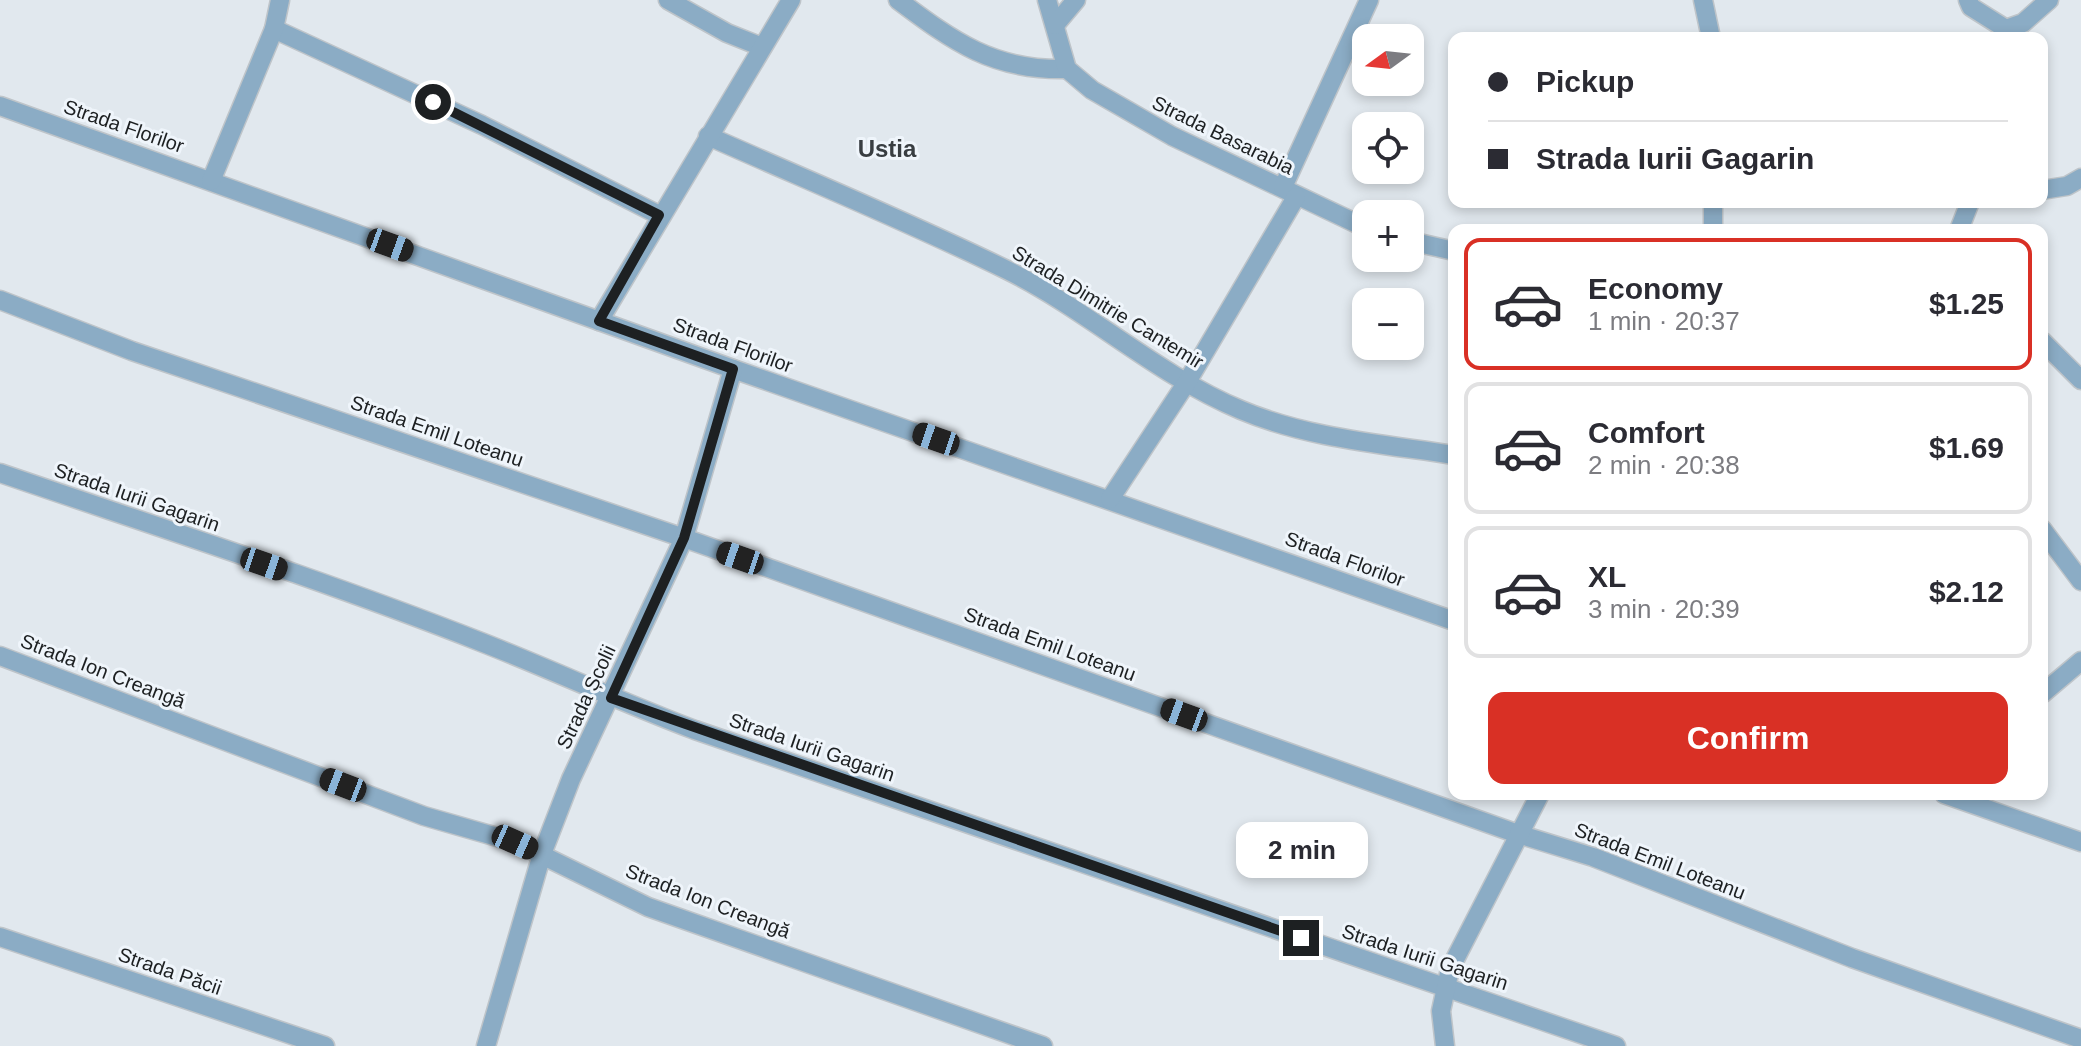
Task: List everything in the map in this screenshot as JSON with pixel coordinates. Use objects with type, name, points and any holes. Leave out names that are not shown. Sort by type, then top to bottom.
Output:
[{"type":"street","points":[[211,181],[274,29],[280,0]]},
{"type":"street","points":[[668,0],[727,33],[762,47]]},
{"type":"street","points":[[599,321],[659,215],[791,0]]},
{"type":"street","points":[[898,0],[967,49],[1034,70],[1067,69],[1047,0]]},
{"type":"street","points":[[1055,25],[1076,0]]},
{"type":"street","points":[[1110,499],[1187,382],[1290,192],[1369,0]]},
{"type":"street","points":[[1703,0],[1710,32]]},
{"type":"street","points":[[1968,0],[1971,7],[2002,32]]},
{"type":"street","points":[[2008,32],[2049,0]]},
{"type":"street","points":[[274,29],[482,125],[659,215]]},
{"type":"street","name":"Strada Basarabia","points":[[1067,69],[1121,108],[1352,221]]},
{"type":"street","name":"Strada Florilor","points":[[0,106],[733,369],[1448,619]]},
{"type":"street","name":"Strada Dimitrie Cantemir","points":[[708,136],[1009,271],[1083,313],[1187,382],[1241,410],[1294,426],[1448,454]]},
{"type":"street","points":[[2048,189],[2067,186],[2081,178]]},
{"type":"street","points":[[1424,244],[1448,250]]},
{"type":"street","name":"Strada Emil Loteanu","points":[[0,300],[132,351],[684,538],[1518,834],[1593,857],[1852,958],[2081,1039]]},
{"type":"street","points":[[2048,347],[2081,380]]},
{"type":"street","name":"Strada Școlii","points":[[486,1046],[542,854],[571,779],[684,538],[733,369]]},
{"type":"street","name":"Strada Iurii Gagarin","points":[[0,473],[352,594],[484,643],[611,698],[1616,1046]]},
{"type":"street","points":[[2048,537],[2081,581]]},
{"type":"street","name":"Strada Ion Creangă","points":[[0,656],[424,816],[515,842],[648,907],[1043,1046]]},
{"type":"street","points":[[2048,689],[2081,661]]},
{"type":"street","points":[[1445,1046],[1441,1011],[1444,987],[1537,800]]},
{"type":"street","points":[[1961,800],[2081,842]]},
{"type":"street","name":"Strada Păcii","points":[[0,937],[325,1046]]},
{"type":"district","name":"Ustia","points":[[887,148]]},
{"type":"route","points":[[433,102],[659,215],[599,321],[733,369],[684,538],[611,698],[916,807],[1128,876],[1301,938]]}]
